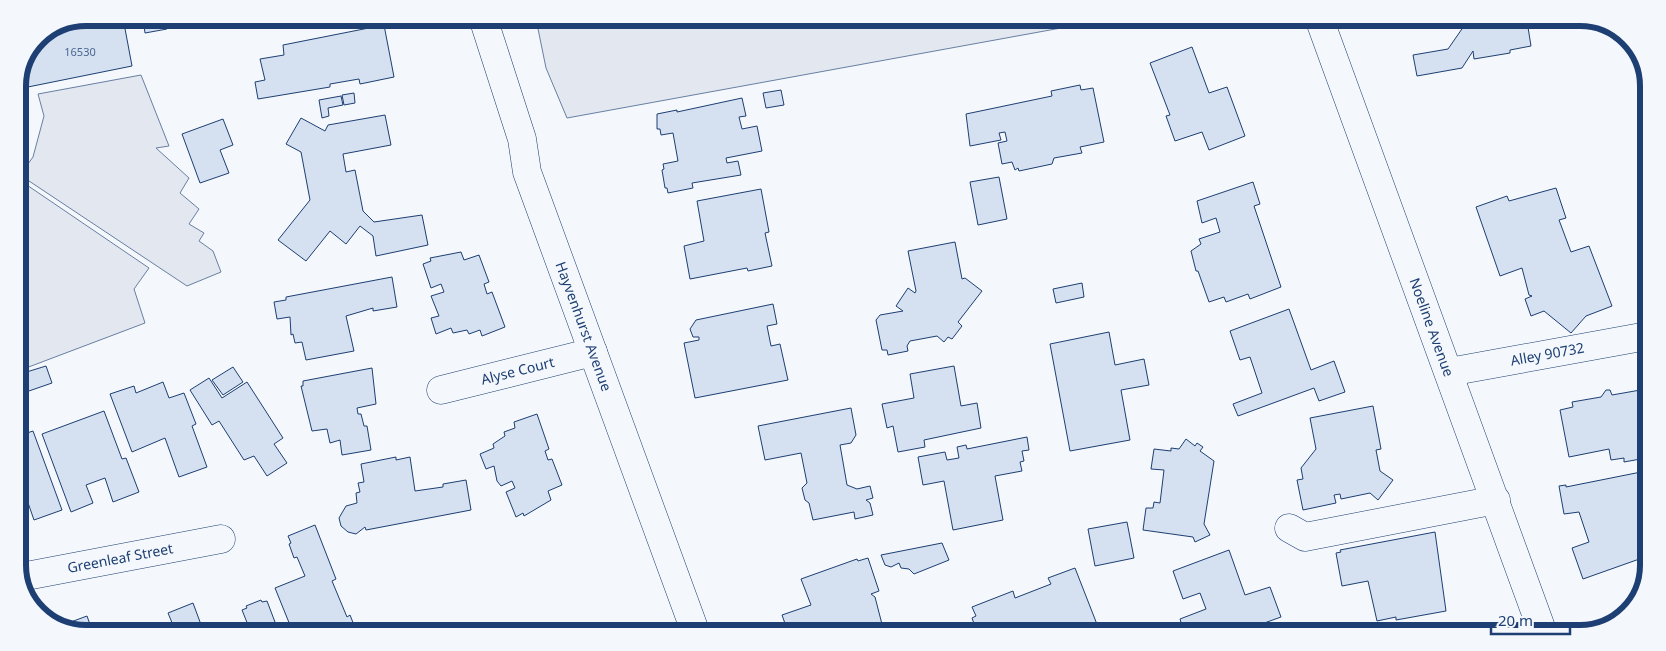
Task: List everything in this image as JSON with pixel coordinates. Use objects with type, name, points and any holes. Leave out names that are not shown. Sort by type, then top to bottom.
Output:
[{"type":"street","name":"Hayvenhurst Avenue","points":[[486,26],[522,139],[527,172],[693,625]]},
{"type":"street","name":"Noeline Avenue","points":[[1322,26],[1541,625]]},
{"type":"street","name":"Alley 90732","points":[[1449,372],[1640,337]]},
{"type":"street","name":"Alyse Court","points":[[441,390],[593,352]]},
{"type":"street","points":[[1493,494],[1305,537],[1289,528],[1302,521],[1493,494]]},
{"type":"street","name":"Greenleaf Street","points":[[27,576],[221,539]]},
{"type":"shaded area","points":[[537,26],[1061,26],[1061,28],[567,118],[546,68]]},
{"type":"shaded area","points":[[141,75],[169,146],[156,148],[189,178],[180,193],[199,209],[189,224],[204,233],[199,241],[213,251],[221,272],[187,286],[26,179],[26,167],[33,157],[44,116],[38,94]]},
{"type":"shaded area","points":[[26,184],[149,268],[134,289],[145,323],[26,368]]},
{"type":"building","points":[[124,26],[132,66],[26,87],[27,74],[36,53],[53,36],[74,27]]},
{"type":"building","points":[[144,26],[166,26],[167,29],[145,33]]},
{"type":"building","points":[[384,26],[394,77],[360,84],[359,79],[330,84],[330,87],[258,99],[255,82],[265,80],[260,59],[284,55],[283,45]]},
{"type":"building","points":[[1464,26],[1528,26],[1531,46],[1510,50],[1510,53],[1474,59],[1473,51],[1462,68],[1417,76],[1413,55],[1448,49]]},
{"type":"building","points":[[1192,47],[1209,93],[1227,87],[1245,136],[1209,150],[1202,132],[1175,141],[1166,116],[1170,115],[1150,63]]},
{"type":"building","points":[[1080,85],[1081,90],[1093,88],[1104,142],[1080,147],[1082,153],[1054,158],[1052,164],[1019,171],[1018,168],[1015,170],[1012,162],[1002,164],[998,143],[1007,141],[1005,132],[999,133],[1001,140],[970,146],[966,114],[1052,96],[1051,91]]},
{"type":"building","points":[[781,90],[784,105],[766,108],[763,93]]},
{"type":"building","points":[[354,93],[355,103],[344,105],[342,95]]},
{"type":"building","points":[[341,96],[343,105],[328,108],[329,116],[322,118],[319,100]]},
{"type":"building","points":[[742,98],[746,116],[739,117],[742,129],[757,126],[762,151],[726,158],[727,163],[738,161],[741,175],[692,183],[693,188],[668,193],[667,188],[665,188],[663,164],[678,161],[673,133],[661,135],[660,129],[657,129],[657,114],[677,110],[677,112]]},
{"type":"building","points":[[385,115],[391,145],[343,154],[346,172],[355,170],[363,211],[374,222],[422,215],[428,245],[376,256],[373,236],[360,226],[346,244],[330,231],[306,261],[278,240],[310,200],[301,152],[286,144],[301,118],[325,131],[328,125]]},
{"type":"building","points":[[223,119],[233,145],[220,150],[229,173],[200,183],[182,134]]},
{"type":"building","points":[[999,177],[1007,219],[978,225],[970,182]]},
{"type":"building","points":[[1253,182],[1260,204],[1254,206],[1281,287],[1250,299],[1248,294],[1226,302],[1224,297],[1209,302],[1198,271],[1196,271],[1191,251],[1201,244],[1199,239],[1220,232],[1216,218],[1202,223],[1197,201]]},
{"type":"building","points":[[1556,188],[1566,218],[1559,220],[1571,252],[1589,246],[1612,306],[1586,316],[1571,333],[1544,311],[1531,316],[1525,299],[1532,296],[1529,295],[1522,268],[1500,276],[1476,207],[1507,196],[1509,201]]},
{"type":"building","points":[[761,189],[769,232],[765,233],[772,266],[748,271],[747,268],[690,279],[684,246],[704,241],[697,201]]},
{"type":"building","points":[[955,242],[962,279],[965,278],[982,291],[958,322],[962,326],[952,339],[948,337],[944,342],[937,336],[910,341],[907,346],[908,351],[888,355],[887,350],[882,350],[876,320],[880,315],[903,311],[896,306],[908,288],[915,293],[916,291],[908,251]]},
{"type":"building","points":[[461,252],[464,260],[479,255],[489,282],[484,284],[487,294],[492,292],[505,327],[482,336],[480,330],[469,334],[467,330],[453,333],[451,328],[436,334],[431,318],[439,316],[431,296],[444,292],[441,284],[431,288],[423,264],[431,261],[430,258]]},
{"type":"building","points":[[392,277],[397,307],[373,311],[373,308],[346,316],[354,351],[306,360],[302,342],[295,343],[293,334],[291,335],[290,317],[277,319],[274,302],[286,300],[286,297]]},
{"type":"building","points":[[1082,283],[1084,297],[1056,303],[1053,289]]},
{"type":"building","points":[[773,304],[777,324],[767,326],[771,346],[780,344],[788,380],[695,398],[684,343],[699,340],[699,337],[693,337],[690,329],[696,320]]},
{"type":"building","points":[[1289,309],[1311,370],[1334,361],[1345,392],[1319,401],[1314,388],[1238,416],[1233,404],[1262,393],[1250,357],[1240,360],[1230,331]]},
{"type":"building","points":[[1109,332],[1115,365],[1144,359],[1149,385],[1121,390],[1130,440],[1070,451],[1050,344]]},
{"type":"building","points":[[46,366],[52,383],[26,392],[26,372]]},
{"type":"building","points":[[954,366],[961,406],[977,403],[981,428],[924,440],[925,447],[898,452],[893,426],[887,428],[882,404],[914,398],[910,374]]},
{"type":"building","points":[[233,367],[243,382],[223,395],[212,380]]},
{"type":"building","points":[[372,368],[376,404],[357,408],[358,414],[361,414],[364,426],[367,426],[371,450],[342,455],[340,440],[330,443],[327,429],[312,431],[301,386],[303,386],[303,381]]},
{"type":"building","points":[[209,378],[222,398],[247,382],[283,438],[274,444],[287,463],[267,476],[254,456],[244,460],[219,421],[212,425],[190,390]]},
{"type":"building","points":[[163,382],[169,398],[184,393],[196,424],[192,426],[207,467],[179,477],[165,438],[132,452],[110,394],[134,386],[136,393]]},
{"type":"building","points":[[1606,390],[1610,390],[1612,395],[1640,390],[1640,459],[1624,462],[1624,458],[1611,460],[1609,449],[1569,457],[1560,410],[1573,407],[1572,402],[1601,397]]},
{"type":"building","points":[[1373,406],[1381,449],[1376,450],[1380,471],[1393,480],[1378,500],[1370,493],[1341,499],[1340,494],[1334,495],[1336,503],[1303,510],[1297,480],[1303,479],[1301,468],[1316,449],[1310,418]]},
{"type":"building","points":[[851,408],[856,435],[851,443],[840,445],[847,485],[857,489],[870,486],[873,498],[866,500],[870,503],[873,515],[855,519],[854,512],[813,520],[809,503],[805,500],[802,488],[807,483],[801,453],[765,460],[758,426]]},
{"type":"building","points":[[104,411],[122,459],[126,458],[139,492],[113,502],[105,478],[86,485],[93,503],[71,512],[42,434]]},
{"type":"building","points":[[537,414],[549,449],[545,451],[548,460],[552,459],[562,485],[548,491],[551,500],[524,516],[523,513],[516,517],[506,492],[515,488],[512,481],[501,486],[497,481],[494,466],[486,469],[480,454],[494,448],[493,444],[505,436],[504,432],[515,428],[514,422]]},
{"type":"building","points":[[33,431],[62,510],[34,520],[26,497],[26,433]]},
{"type":"building","points":[[1027,437],[1029,450],[1022,451],[1024,461],[1020,462],[1022,471],[995,476],[1003,520],[953,530],[944,481],[923,485],[918,457],[945,452],[947,460],[959,458],[957,447],[966,445],[967,449]]},
{"type":"building","points":[[1186,439],[1195,446],[1197,443],[1203,447],[1200,451],[1214,461],[1204,524],[1210,535],[1195,542],[1193,537],[1143,530],[1146,508],[1153,508],[1154,502],[1160,503],[1164,470],[1151,469],[1154,449],[1171,451],[1171,448],[1179,449]]},
{"type":"building","points":[[396,457],[396,460],[410,457],[415,491],[443,487],[443,484],[466,480],[471,510],[366,530],[365,527],[356,534],[348,532],[341,526],[339,518],[346,506],[357,503],[356,493],[360,492],[358,483],[364,482],[361,464]]},
{"type":"building","points":[[1640,472],[1640,500],[1638,500],[1640,506],[1640,559],[1583,579],[1572,548],[1589,542],[1579,512],[1564,514],[1559,486],[1566,485],[1566,487]]},
{"type":"building","points":[[1127,522],[1134,558],[1095,566],[1088,529]]},
{"type":"building","points":[[315,525],[336,579],[332,581],[347,617],[350,615],[354,625],[290,625],[275,588],[305,576],[297,557],[294,558],[288,536]]},
{"type":"building","points":[[1435,532],[1446,611],[1396,620],[1396,617],[1377,621],[1368,581],[1342,586],[1336,553],[1341,552],[1340,550]]},
{"type":"building","points":[[942,543],[949,560],[914,574],[909,569],[901,568],[899,563],[891,567],[885,565],[881,555]]},
{"type":"building","points":[[1229,550],[1245,595],[1270,587],[1281,617],[1259,625],[1182,625],[1180,619],[1206,609],[1200,593],[1183,599],[1173,571]]},
{"type":"building","points":[[868,558],[879,591],[871,594],[875,597],[882,625],[786,625],[782,615],[811,605],[801,579],[857,559],[858,561]]},
{"type":"building","points":[[1075,568],[1097,625],[974,625],[972,618],[976,616],[972,607],[1013,591],[1015,598],[1051,584],[1048,578]]},
{"type":"building","points":[[261,600],[262,602],[267,601],[276,625],[248,625],[242,610],[247,608],[246,606]]},
{"type":"building","points":[[193,603],[201,625],[173,625],[168,613]]},
{"type":"building","points":[[87,616],[90,625],[74,624],[69,623]]}]
